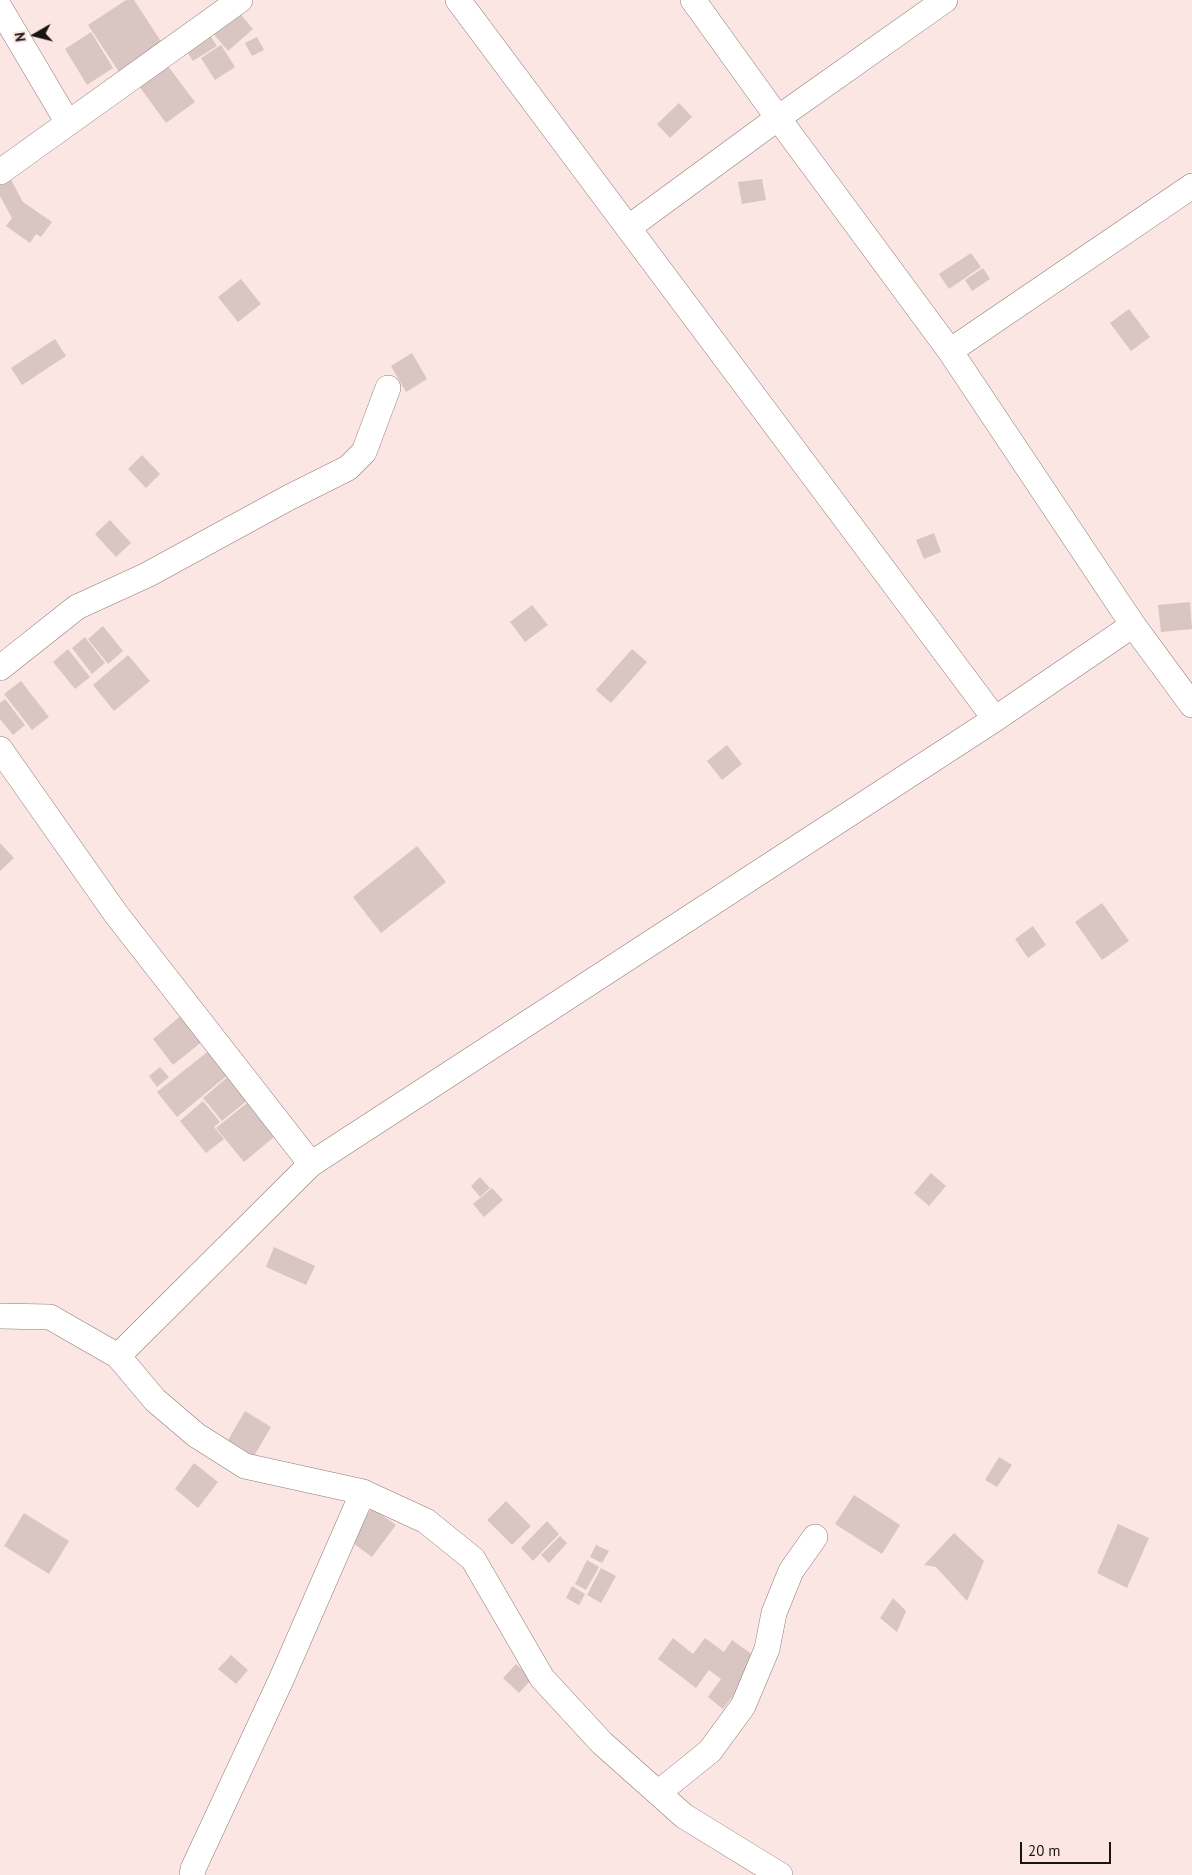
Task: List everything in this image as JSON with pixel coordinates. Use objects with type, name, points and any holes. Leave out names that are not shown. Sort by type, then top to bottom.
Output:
[{"type":"street","points":[[0,172],[240,0]]},
{"type":"street","points":[[458,0],[995,719]]},
{"type":"street","points":[[694,0],[778,118],[950,351],[1132,625],[1192,705]]},
{"type":"street","points":[[628,228],[944,0]]},
{"type":"street","points":[[0,8],[68,123]]},
{"type":"street","points":[[950,351],[1192,186]]},
{"type":"street","points":[[0,668],[77,607],[147,575],[288,498],[348,468],[364,452],[388,388]]},
{"type":"street","points":[[118,1356],[311,1164],[995,719],[1132,625]]},
{"type":"street","points":[[0,749],[116,914],[311,1164]]},
{"type":"street","points":[[0,1316],[50,1318],[118,1356],[155,1400],[196,1435],[245,1466],[363,1492],[426,1521],[473,1559],[542,1678],[602,1743],[684,1816],[780,1875]]},
{"type":"street","points":[[192,1875],[193,1869],[281,1680],[363,1492]]},
{"type":"street","points":[[658,1793],[710,1751],[743,1706],[767,1649],[774,1613],[791,1571],[815,1537]]},
{"type":"building","points":[[126,0],[134,0],[164,46],[121,75],[88,25]]},
{"type":"building","points":[[236,9],[253,29],[228,51],[211,31]]},
{"type":"building","points":[[91,32],[113,68],[87,85],[65,49]]},
{"type":"building","points":[[210,35],[217,46],[193,61],[186,50]]},
{"type":"building","points":[[257,37],[264,50],[252,56],[245,43]]},
{"type":"building","points":[[221,45],[235,67],[215,80],[201,58]]},
{"type":"building","points":[[167,65],[195,102],[166,123],[139,86]]},
{"type":"building","points":[[679,103],[692,117],[670,138],[657,124]]},
{"type":"building","points":[[10,178],[23,202],[52,222],[41,237],[36,234],[30,243],[6,226],[12,218],[0,196],[0,183]]},
{"type":"building","points":[[762,179],[766,200],[742,204],[738,182]]},
{"type":"building","points":[[971,253],[981,267],[949,289],[939,274]]},
{"type":"building","points":[[983,268],[990,279],[972,291],[965,280]]},
{"type":"building","points":[[241,279],[261,304],[238,322],[218,297]]},
{"type":"building","points":[[1129,309],[1150,337],[1131,351],[1110,323]]},
{"type":"building","points":[[55,339],[66,356],[22,385],[11,368]]},
{"type":"building","points":[[412,353],[427,379],[406,392],[391,366]]},
{"type":"building","points":[[142,455],[160,474],[146,488],[128,469]]},
{"type":"building","points":[[110,520],[131,543],[116,557],[95,534]]},
{"type":"building","points":[[934,533],[941,552],[924,559],[916,540]]},
{"type":"building","points":[[1190,602],[1192,629],[1161,632],[1158,605]]},
{"type":"building","points":[[532,605],[548,625],[525,642],[510,622]]},
{"type":"building","points":[[103,626],[123,651],[108,664],[88,639]]},
{"type":"building","points":[[85,637],[105,663],[92,674],[72,648]]},
{"type":"building","points":[[68,649],[90,677],[75,689],[53,662]]},
{"type":"building","points":[[632,649],[647,662],[611,703],[596,690]]},
{"type":"building","points":[[128,655],[150,681],[114,711],[93,685]]},
{"type":"building","points":[[21,681],[49,717],[32,730],[4,694]]},
{"type":"building","points":[[5,699],[25,725],[13,735],[0,719],[0,703]]},
{"type":"building","points":[[727,745],[742,764],[722,780],[707,761]]},
{"type":"building","points":[[0,843],[14,858],[0,871]]},
{"type":"building","points":[[417,846],[446,882],[381,933],[353,897]]},
{"type":"building","points":[[1102,903],[1129,941],[1102,960],[1075,922]]},
{"type":"building","points":[[1033,926],[1046,945],[1028,958],[1015,939]]},
{"type":"building","points":[[183,1014],[204,1040],[173,1065],[153,1039]]},
{"type":"building","points":[[211,1049],[230,1073],[177,1117],[157,1092]]},
{"type":"building","points":[[160,1067],[169,1077],[157,1087],[149,1076]]},
{"type":"building","points":[[230,1075],[249,1099],[222,1121],[203,1098]]},
{"type":"building","points":[[203,1101],[220,1122],[214,1127],[224,1139],[206,1153],[180,1121]]},
{"type":"building","points":[[247,1103],[274,1137],[244,1162],[216,1128]]},
{"type":"building","points":[[931,1173],[946,1186],[929,1206],[914,1193]]},
{"type":"building","points":[[480,1177],[490,1188],[480,1197],[471,1186]]},
{"type":"building","points":[[492,1188],[503,1200],[484,1217],[473,1204]]},
{"type":"building","points":[[274,1247],[315,1266],[306,1285],[266,1267]]},
{"type":"building","points":[[245,1411],[271,1427],[254,1456],[228,1440]]},
{"type":"building","points":[[999,1457],[1012,1465],[997,1487],[985,1480]]},
{"type":"building","points":[[194,1463],[218,1482],[198,1508],[175,1489]]},
{"type":"building","points":[[854,1495],[900,1525],[882,1554],[835,1524]]},
{"type":"building","points":[[506,1501],[531,1526],[512,1545],[487,1520]]},
{"type":"building","points":[[372,1508],[396,1525],[372,1557],[349,1540]]},
{"type":"building","points":[[24,1513],[69,1541],[49,1574],[4,1546]]},
{"type":"building","points":[[547,1521],[559,1534],[533,1561],[521,1548]]},
{"type":"building","points":[[1118,1524],[1149,1538],[1127,1588],[1097,1573]]},
{"type":"building","points":[[954,1533],[984,1561],[967,1601],[936,1567],[924,1565]]},
{"type":"building","points":[[560,1536],[567,1543],[549,1563],[541,1555]]},
{"type":"building","points":[[596,1545],[609,1551],[602,1563],[590,1557]]},
{"type":"building","points":[[587,1560],[599,1567],[586,1590],[575,1584]]},
{"type":"building","points":[[601,1568],[616,1576],[601,1603],[587,1595]]},
{"type":"building","points":[[572,1586],[585,1594],[579,1605],[566,1598]]},
{"type":"building","points":[[893,1598],[906,1611],[897,1632],[880,1618]]},
{"type":"building","points":[[673,1638],[693,1654],[705,1638],[724,1652],[732,1640],[760,1660],[723,1709],[708,1697],[721,1679],[709,1670],[696,1688],[658,1659]]},
{"type":"building","points":[[231,1655],[248,1670],[236,1684],[218,1669]]},
{"type":"building","points":[[516,1664],[532,1679],[519,1693],[503,1678]]}]
